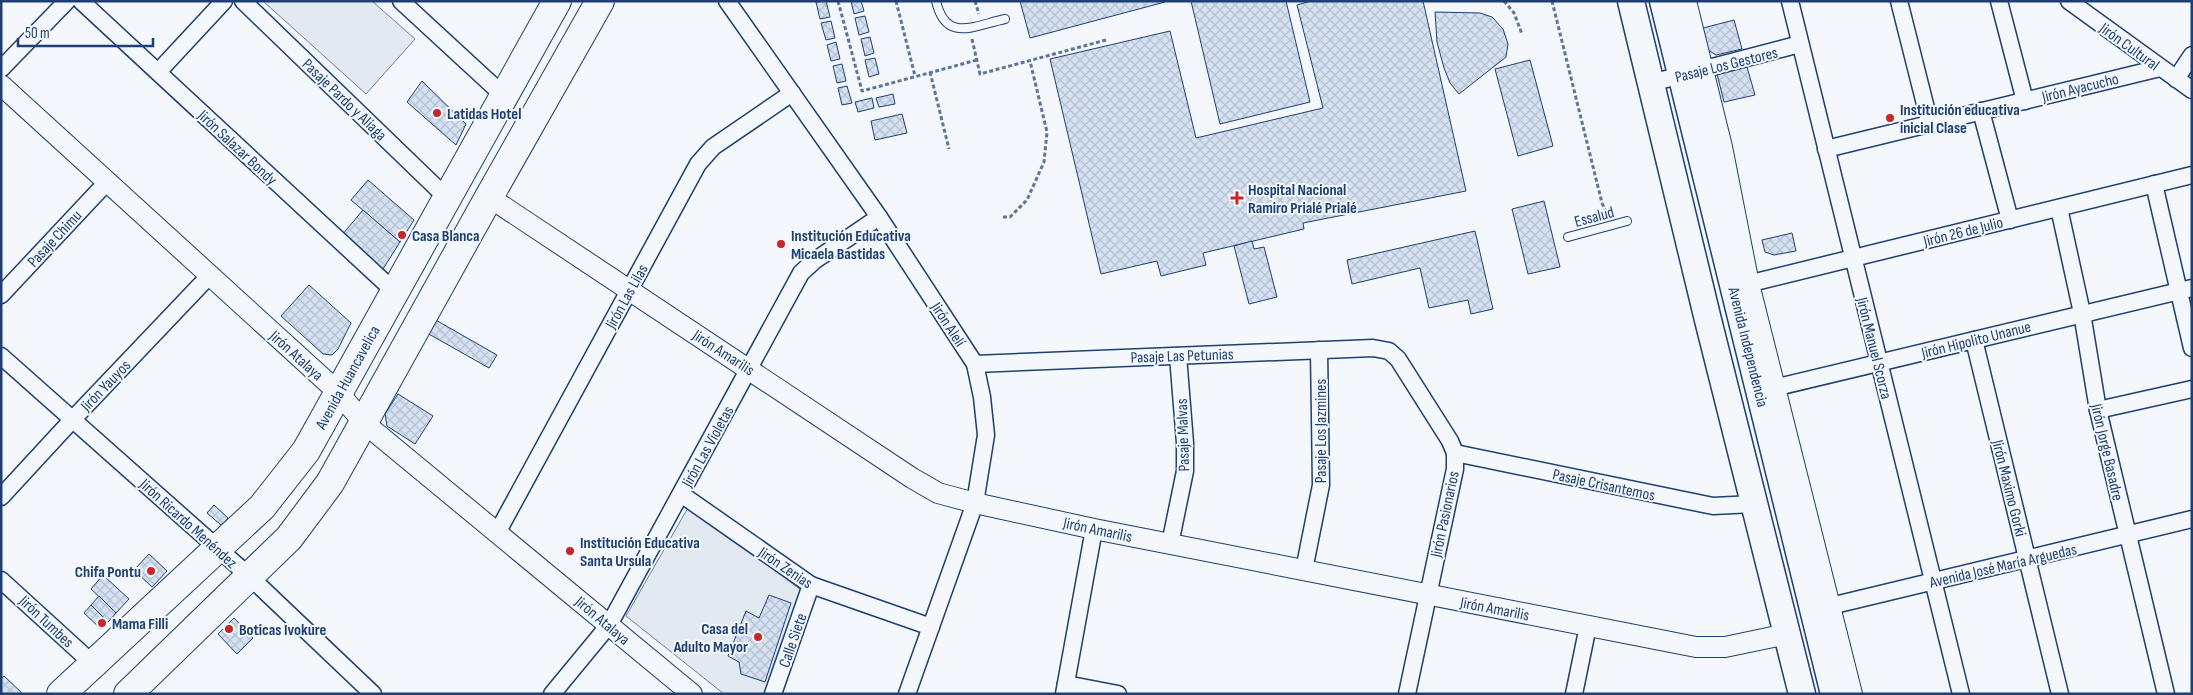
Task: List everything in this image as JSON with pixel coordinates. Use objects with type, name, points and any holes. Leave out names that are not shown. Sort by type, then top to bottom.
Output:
[{"type":"highway","name":"Avenida Huancavelica","points":[[61,694],[92,663],[262,508],[306,451],[557,1]]},
{"type":"highway","points":[[128,694],[289,538],[330,483],[600,1]]},
{"type":"main road","name":"Avenida Independencia","points":[[1631,1],[1802,694]]},
{"type":"main road","name":"Avenida Independencia","points":[[1663,1],[1692,72],[1742,285],[1822,608],[1834,694]]},
{"type":"street","points":[[1,69],[67,1]]},
{"type":"street","name":"Jirón Salazar Bondy","points":[[81,1],[395,292]]},
{"type":"street","points":[[158,72],[224,1]]},
{"type":"street","name":"Pasaje Pardo y Aliaga","points":[[244,1],[447,198]]},
{"type":"street","points":[[401,1],[503,95]]},
{"type":"street","name":"Jirón Alelí","points":[[727,1],[879,217],[975,364],[982,397],[986,435],[975,503],[907,694]]},
{"type":"street","name":"Avenida Independencia","points":[[1686,1],[1692,72]]},
{"type":"street","name":"Jirón Manuel Scorza","points":[[1790,1],[1961,694]]},
{"type":"street","points":[[1899,1],[1930,124]]},
{"type":"street","points":[[1999,1],[2025,100]]},
{"type":"street","name":"Jirón Cultural","points":[[2069,1],[2192,90]]},
{"type":"street","name":"Pasaje Los Gestores","points":[[1651,83],[1800,44]]},
{"type":"street","points":[[2176,79],[2192,56]]},
{"type":"street","name":"Jirón Ayacucho","points":[[1826,149],[2160,68]]},
{"type":"street","name":"Jirón Atalaya","points":[[1,85],[339,393],[363,422],[692,694]]},
{"type":"street","name":"Jirón Las Lilas","points":[[497,532],[698,164],[713,147],[792,93]]},
{"type":"street","points":[[1981,111],[2010,220]]},
{"type":"street","name":"Jirón 26 de Julio","points":[[1742,285],[2192,175]]},
{"type":"street","name":"Pasaje Chimu","points":[[1,295],[108,182]]},
{"type":"street","points":[[2154,184],[2185,290],[2192,348]]},
{"type":"street","name":"Jirón Amarilis","points":[[489,197],[912,478],[938,493],[1094,529],[1696,647],[1726,647],[1787,634]]},
{"type":"street","name":"Jirón Jorge Basadre","points":[[2059,208],[2082,313],[2098,410],[2166,694]]},
{"type":"street","name":"Jirón Las Violetas","points":[[552,694],[609,626],[802,273],[814,261],[879,217]]},
{"type":"street","name":"Jirón Yauyos","points":[[1,497],[72,419],[210,275]]},
{"type":"street","name":"Jirón Hipolito Unanue","points":[[1768,389],[2185,290]]},
{"type":"street","name":"Jirón Maximo Gorki","points":[[1974,340],[2060,694]]},
{"type":"street","name":"Pasaje Las Petunias","points":[[975,364],[1373,348],[1389,351]]},
{"type":"street","name":"Pasaje Los Jazmines","points":[[1304,570],[1322,484],[1319,350]]},
{"type":"street","name":"Jirón Pasionarios","points":[[1389,351],[1398,359],[1455,453],[1455,469],[1407,694]]},
{"type":"street","name":"Jirón Ricardo Menéndez","points":[[1,356],[217,550],[250,577],[374,694]]},
{"type":"street","name":"Pasaje Malvas","points":[[1170,544],[1185,471],[1185,443],[1178,356]]},
{"type":"street","points":[[2098,410],[2192,389]]},
{"type":"street","name":"Pasaje Crisantemos","points":[[1455,453],[1713,506],[1754,504]]},
{"type":"street","name":"Jirón Zenias","points":[[681,494],[811,585],[931,627]]},
{"type":"street","name":"Avenida José María Arguedas","points":[[1822,608],[2192,520]]},
{"type":"street","points":[[1094,529],[1065,689],[1118,694]]},
{"type":"street","name":"Jirón Tumbes","points":[[1,580],[92,663]]},
{"type":"street","name":"Calle Siete","points":[[774,694],[811,585]]},
{"type":"street","name":"Avenida Independencia","points":[[1822,608],[1852,694]]},
{"type":"street","points":[[1574,694],[1588,626]]},
{"type":"lane","points":[[936,1],[939,14],[946,25],[960,29],[1005,18]]},
{"type":"lane","name":"Essalud","points":[[1568,237],[1626,221]]},
{"type":"path","points":[[838,1],[862,91],[977,60]]},
{"type":"path","points":[[896,1],[915,76]]},
{"type":"path","points":[[1504,1],[1514,13],[1522,34]]},
{"type":"path","points":[[1552,1],[1602,202],[1612,225]]},
{"type":"path","points":[[969,27],[980,74],[1106,40]]},
{"type":"path","points":[[1003,217],[1010,217],[1027,200],[1044,162],[1047,132],[1030,60]]},
{"type":"path","points":[[930,72],[949,149]]},
{"type":"shaded area","points":[[263,1],[372,1],[415,39],[366,94]]},
{"type":"shaded area","points":[[689,506],[801,590],[767,694],[724,694],[626,616]]},
{"type":"building","points":[[826,1],[830,17],[820,19],[816,2]]},
{"type":"building","points":[[851,1],[861,1],[864,11],[854,14]]},
{"type":"building","points":[[1020,1],[1164,1],[1165,2],[1030,38]]},
{"type":"building","points":[[1191,1],[1286,1],[1310,102],[1220,124]]},
{"type":"building","points":[[1311,1],[1423,1],[1466,191],[1303,223],[1304,229],[1203,253],[1206,265],[1161,276],[1157,261],[1101,274],[1050,59],[1170,31],[1196,138],[1323,108],[1297,5]]},
{"type":"building","points":[[1435,12],[1480,13],[1492,17],[1503,29],[1508,44],[1506,57],[1459,94],[1450,83],[1444,68],[1437,42]]},
{"type":"building","points":[[865,16],[869,32],[859,35],[855,18]]},
{"type":"building","points":[[1734,20],[1742,49],[1716,55],[1708,50],[1703,28]]},
{"type":"building","points":[[831,21],[835,38],[826,40],[821,23]]},
{"type":"building","points":[[870,37],[874,53],[865,56],[861,39]]},
{"type":"building","points":[[836,42],[840,59],[831,61],[827,45]]},
{"type":"building","points":[[875,58],[879,74],[869,77],[865,60]]},
{"type":"building","points":[[1530,60],[1553,146],[1518,156],[1495,69]]},
{"type":"building","points":[[842,64],[846,81],[837,83],[833,66]]},
{"type":"building","points":[[1747,67],[1755,95],[1724,102],[1717,74]]},
{"type":"building","name":"Latidas Hotel","points":[[422,81],[466,124],[456,145],[407,102]]},
{"type":"building","points":[[847,86],[852,103],[842,105],[838,88]]},
{"type":"building","points":[[893,94],[895,104],[879,107],[876,98]]},
{"type":"building","points":[[872,98],[874,108],[858,112],[855,102]]},
{"type":"building","points":[[902,114],[907,133],[875,140],[871,121]]},
{"type":"building","points":[[368,180],[414,220],[400,242],[351,200]]},
{"type":"building","points":[[1544,201],[1560,267],[1528,274],[1512,209]]},
{"type":"building","points":[[363,210],[400,242],[383,269],[342,235]]},
{"type":"building","points":[[1475,231],[1493,309],[1471,314],[1468,300],[1429,308],[1420,268],[1352,284],[1347,260]]},
{"type":"building","points":[[1792,233],[1796,251],[1774,255],[1765,252],[1762,240]]},
{"type":"building","points":[[1252,241],[1254,249],[1264,247],[1277,297],[1249,304],[1234,246]]},
{"type":"building","points":[[309,285],[351,323],[338,349],[332,355],[323,354],[281,316]]},
{"type":"building","points":[[434,319],[497,355],[489,368],[427,333]]},
{"type":"building","points":[[398,394],[433,416],[415,444],[387,426],[385,414]]},
{"type":"building","points":[[214,505],[228,518],[222,526],[207,513]]},
{"type":"building","name":"Chifa Pontu","points":[[149,554],[167,571],[152,587],[134,570]]},
{"type":"building","points":[[103,575],[129,599],[116,613],[91,589]]},
{"type":"building","name":"Casa del Adulto Mayor","points":[[769,595],[791,603],[765,682],[741,674],[739,662],[728,656],[746,611],[759,618]]},
{"type":"building","points":[[99,596],[116,613],[108,622],[91,605]]},
{"type":"building","points":[[91,605],[108,622],[101,629],[84,613]]},
{"type":"building","points":[[234,618],[253,638],[237,654],[218,634]]},
{"type":"building","points":[[4,676],[23,694],[1,694],[1,679]]},
{"type":"place","name":"Latidas Hotel","points":[[437,113]]},
{"type":"place","name":"Institución educativa inicial Clase","points":[[1890,118]]},
{"type":"place","name":"Hospital Nacional Ramiro Prialé Prialé","points":[[1237,198]]},
{"type":"place","name":"Casa Blanca","points":[[402,235]]},
{"type":"place","name":"Institución Educativa Micaela Bastidas","points":[[781,244]]},
{"type":"place","name":"Institución Educativa Santa Ursula","points":[[570,551]]},
{"type":"place","name":"Chifa Pontu","points":[[151,571]]},
{"type":"place","name":"Mama Filli","points":[[102,623]]},
{"type":"place","name":"Boticas Ivokure","points":[[229,629]]},
{"type":"place","name":"Casa del Adulto Mayor","points":[[758,637]]}]
